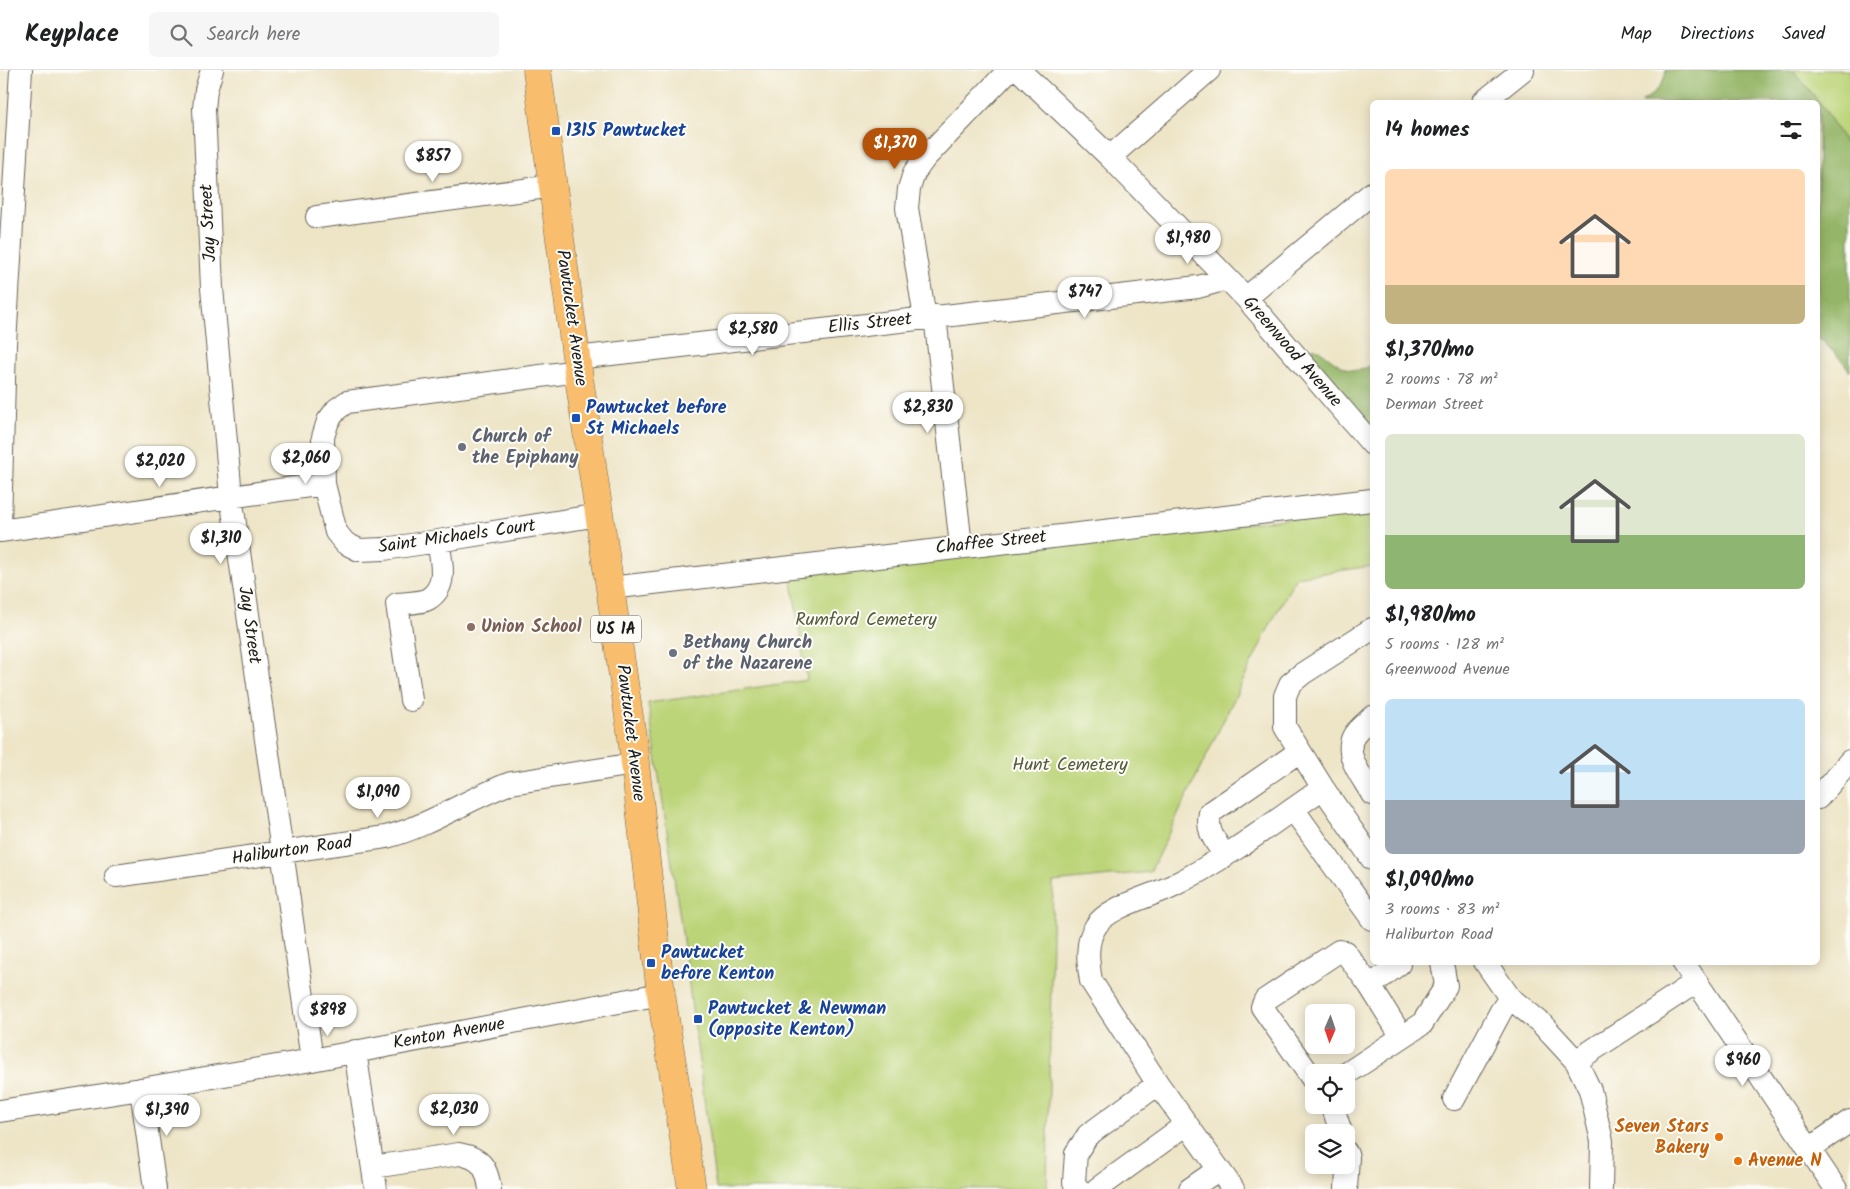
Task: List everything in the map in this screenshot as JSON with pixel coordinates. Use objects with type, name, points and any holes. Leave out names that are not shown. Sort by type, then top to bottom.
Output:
[{"type":"main road","name":"Pawtucket Avenue","points":[[537,70],[577,365],[635,764],[661,994],[692,1189]]},
{"type":"street","points":[[0,525],[2,344],[21,70]]},
{"type":"street","name":"Jay Street","points":[[212,70],[206,90],[204,119],[212,288],[231,496],[312,1060]]},
{"type":"street","points":[[961,546],[930,317],[908,208],[908,189],[914,174],[924,159],[1009,70]]},
{"type":"street","name":"Greenwood Avenue","points":[[1019,70],[1110,157],[1246,298],[1370,442]]},
{"type":"street","points":[[1110,157],[1209,70]]},
{"type":"street","points":[[1486,100],[1523,70]]},
{"type":"street","points":[[317,217],[554,186]]},
{"type":"street","points":[[1246,298],[1370,195]]},
{"type":"street","name":"Ellis Street","points":[[577,365],[930,317],[1198,287],[1227,279]]},
{"type":"street","name":"Saint Michaels Court","points":[[577,365],[347,402],[337,409],[328,420],[323,437],[324,484],[336,532],[345,543],[359,550],[384,549],[599,515]]},
{"type":"street","points":[[0,531],[324,484]]},
{"type":"street","name":"Chaffee Street","points":[[610,588],[1370,500]]},
{"type":"street","points":[[411,700],[397,604],[427,600],[438,589],[443,575],[438,541]]},
{"type":"street","points":[[1370,630],[1302,674],[1290,684],[1285,696],[1285,727],[1322,788],[1370,856]]},
{"type":"street","points":[[1370,719],[1353,736],[1350,748],[1353,761],[1370,791]]},
{"type":"street","points":[[1226,856],[1211,834],[1208,824],[1210,813],[1300,750]]},
{"type":"street","points":[[1820,796],[1850,761]]},
{"type":"street","name":"Haliburton Road","points":[[116,876],[386,837],[406,832],[511,783],[635,764]]},
{"type":"street","points":[[1233,1189],[1158,1084],[1091,981],[1088,962],[1089,941],[1096,924],[1108,913],[1172,886],[1226,856],[1322,788]]},
{"type":"street","points":[[1293,809],[1370,916]]},
{"type":"street","points":[[1305,1068],[1262,1007],[1265,1000],[1339,951],[1345,952],[1370,986],[1402,1037]]},
{"type":"street","points":[[1370,986],[1396,965]]},
{"type":"street","points":[[1355,1068],[1422,1024],[1446,986],[1442,965]]},
{"type":"street","points":[[1487,965],[1510,998],[1541,1023],[1576,1061],[1590,1090],[1602,1141],[1601,1189]]},
{"type":"street","points":[[1685,965],[1836,1189]]},
{"type":"street","points":[[1576,1061],[1696,982]]},
{"type":"street","name":"Kenton Avenue","points":[[0,1111],[141,1090],[312,1060],[661,994]]},
{"type":"street","points":[[1454,1099],[1501,1011],[1510,998]]},
{"type":"street","points":[[355,1051],[376,1189]]},
{"type":"street","points":[[1078,1189],[1074,1182],[1076,1154],[1088,1135],[1158,1084]]},
{"type":"street","points":[[141,1090],[155,1189]]},
{"type":"street","points":[[1809,1149],[1850,1121]]},
{"type":"street","points":[[1097,1189],[1187,1124]]},
{"type":"street","points":[[373,1167],[459,1154],[472,1156],[482,1165],[488,1176],[490,1189]]},
{"type":"street","points":[[1190,1189],[1220,1169]]},
{"type":"street","points":[[1346,1189],[1347,1174]]},
{"type":"green space","points":[[1666,70],[1793,70],[1817,100],[1644,100],[1658,89]]},
{"type":"green space","points":[[1793,70],[1850,70],[1850,151],[1820,103],[1820,100],[1817,100]]},
{"type":"green space","points":[[1820,103],[1850,151],[1850,372],[1821,339]]},
{"type":"green space","points":[[1314,347],[1334,362],[1349,369],[1364,369],[1370,365],[1370,444],[1301,359]]},
{"type":"green space","points":[[1370,509],[1370,566],[1296,577],[1270,625],[1150,872],[1053,882],[1047,1189],[716,1189],[680,918],[648,703],[807,680],[791,575]]},
{"type":"place","name":"1315 Pawtucket","points":[[556,131]]},
{"type":"place","name":"Pawtucket before St Michaels","points":[[576,418]]},
{"type":"place","name":"Church of the Epiphany","points":[[462,447]]},
{"type":"place","name":"Union School","points":[[471,627]]},
{"type":"place","name":"Bethany Church of the Nazarene","points":[[673,653]]},
{"type":"place","name":"Pawtucket before Kenton","points":[[651,963]]},
{"type":"place","name":"Pawtucket & Newman (opposite Kenton)","points":[[698,1019]]},
{"type":"place","name":"Seven Stars Bakery","points":[[1719,1137]]},
{"type":"place","name":"Avenue N","points":[[1738,1161]]},
{"type":"park label","name":"Rumford Cemetery","points":[[866,620]]},
{"type":"park label","name":"Hunt Cemetery","points":[[1070,765]]}]
